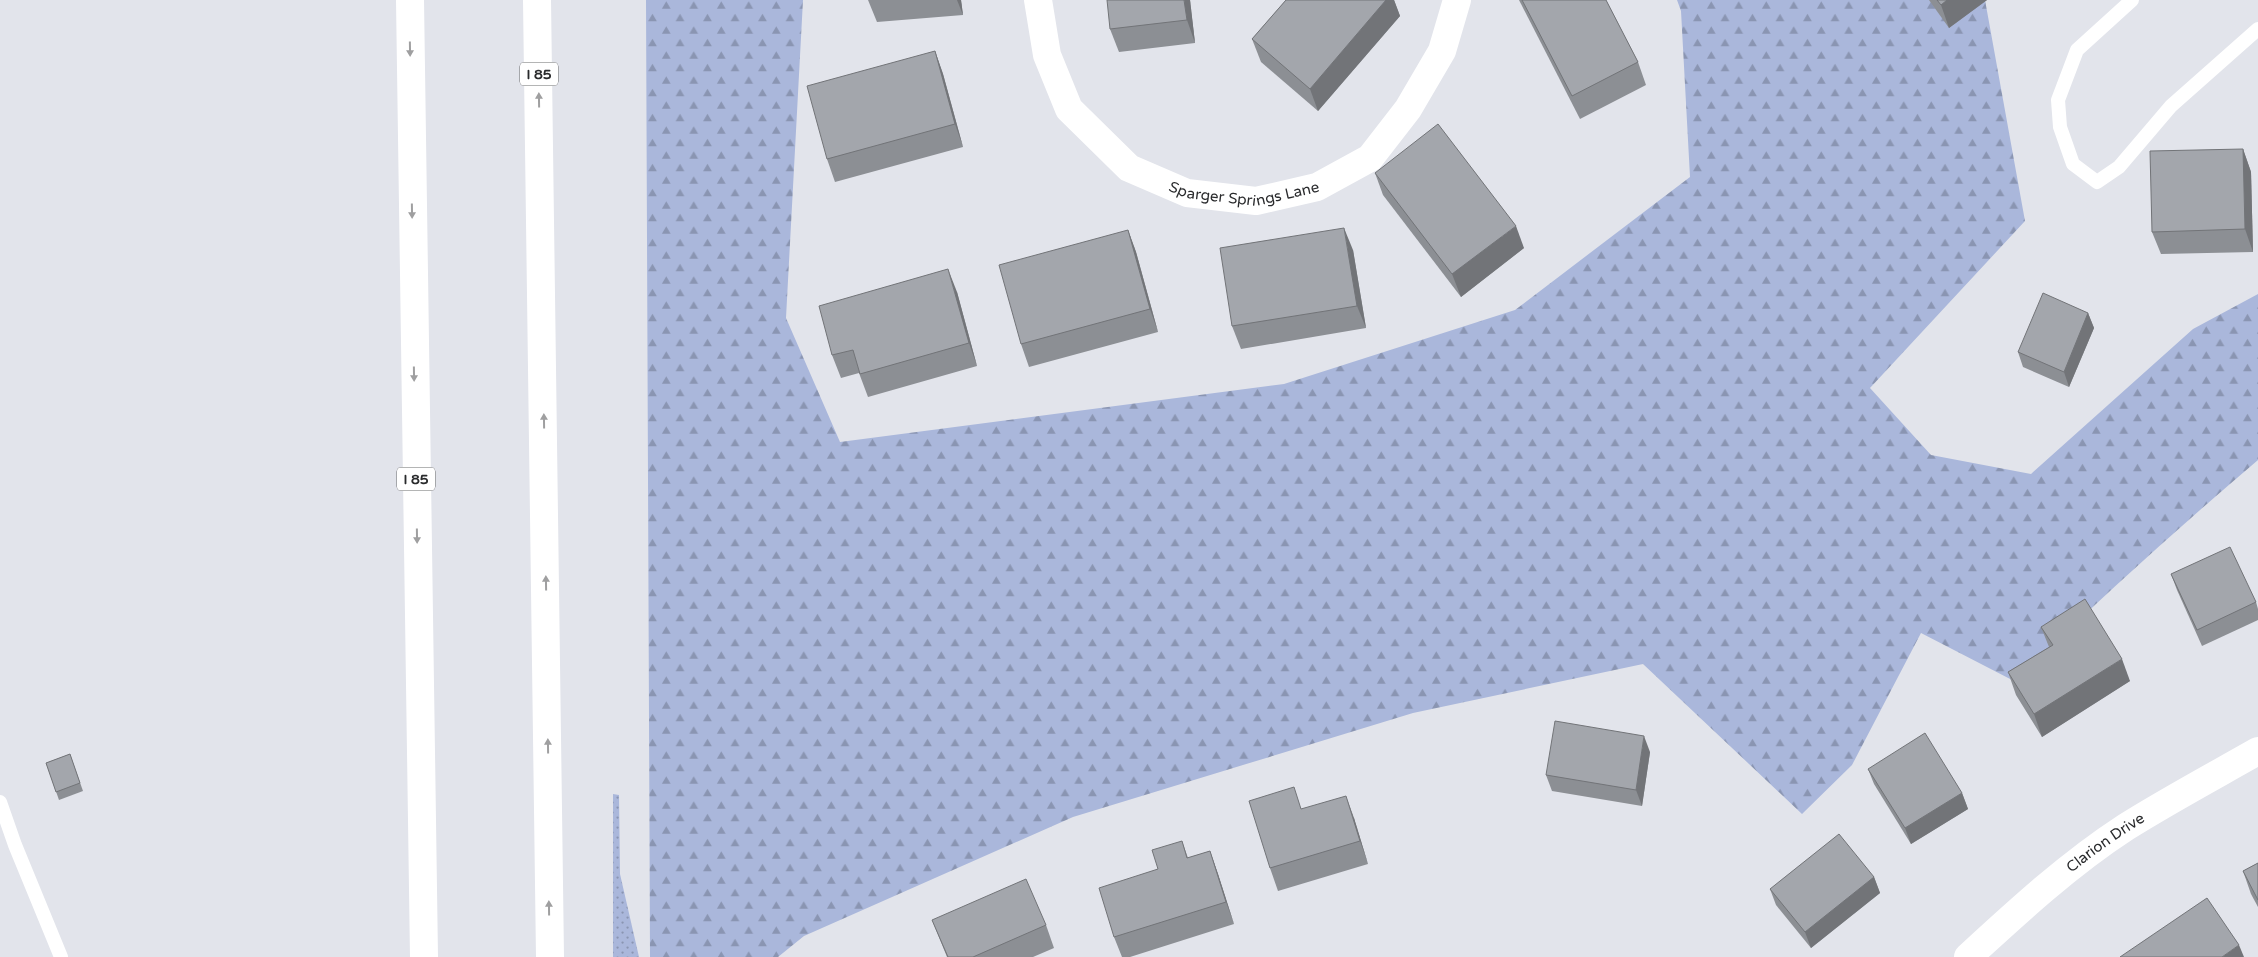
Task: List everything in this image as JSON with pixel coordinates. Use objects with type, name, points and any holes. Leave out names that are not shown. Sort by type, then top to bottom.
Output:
[{"type":"main road","name":"I 85","points":[[410,0],[424,957]]},
{"type":"main road","name":"I 85","points":[[537,0],[550,957]]},
{"type":"main road","name":"Sparger Springs Lane","points":[[1038,0],[1047,55],[1069,109],[1130,168],[1187,192],[1256,201],[1317,187],[1370,158],[1408,109],[1442,51],[1457,0]]},
{"type":"main road","name":"Clarion Drive","points":[[1968,957],[2089,853],[2127,827],[2258,751]]},
{"type":"lane","points":[[2132,0],[2077,50],[2058,100],[2060,128],[2072,164],[2097,182],[2119,167],[2172,106],[2258,29]]},
{"type":"lane","points":[[0,802],[15,845],[60,957]]},
{"type":"green space","points":[[646,0],[803,0],[786,318],[840,442],[1284,384],[1515,310],[1690,177],[1681,11],[1677,0],[1985,0],[2025,221],[1870,388],[1931,455],[2031,474],[2193,329],[2258,294],[2258,460],[2134,569],[2014,681],[1921,633],[1852,765],[1802,814],[1643,664],[1413,713],[1073,817],[804,936],[778,957],[650,957]]},
{"type":"green space","points":[[613,794],[619,795],[620,874],[639,957],[613,957]]},
{"type":"building","points":[[1107,0],[1184,0],[1187,20],[1110,29]]},
{"type":"building","points":[[1286,0],[1386,0],[1310,89],[1252,39]]},
{"type":"building","points":[[1522,0],[1606,0],[1638,62],[1572,96]]},
{"type":"building","points":[[1937,0],[1947,0],[1941,5]]},
{"type":"building","points":[[935,51],[955,124],[827,159],[807,86]]},
{"type":"building","points":[[1438,124],[1516,226],[1452,274],[1375,173]]},
{"type":"building","points":[[2243,149],[2245,229],[2152,232],[2150,151]]},
{"type":"building","points":[[1344,228],[1357,306],[1232,326],[1220,248]]},
{"type":"building","points":[[1128,230],[1150,309],[1021,344],[999,265]]},
{"type":"building","points":[[948,269],[969,343],[860,374],[853,350],[832,355],[819,306]]},
{"type":"building","points":[[2043,293],[2088,313],[2064,372],[2018,352]]},
{"type":"building","points":[[2230,547],[2256,602],[2197,630],[2171,574]]},
{"type":"building","points":[[2085,599],[2122,659],[2034,714],[2008,672],[2053,645],[2041,627]]},
{"type":"building","points":[[1555,721],[1644,736],[1636,790],[1546,775]]},
{"type":"building","points":[[1925,733],[1962,793],[1905,828],[1868,769]]},
{"type":"building","points":[[70,754],[80,783],[56,792],[46,763]]},
{"type":"building","points":[[1294,787],[1301,809],[1346,796],[1360,841],[1270,868],[1249,801]]},
{"type":"building","points":[[1839,834],[1874,877],[1805,932],[1770,889]]},
{"type":"building","points":[[1182,841],[1187,858],[1210,851],[1226,902],[1114,937],[1099,888],[1158,869],[1152,850]]},
{"type":"building","points":[[2258,863],[2258,900],[2243,871]]},
{"type":"building","points":[[1026,879],[1046,925],[973,957],[948,957],[932,920]]},
{"type":"building","points":[[2207,898],[2239,945],[2222,957],[2120,957]]}]
